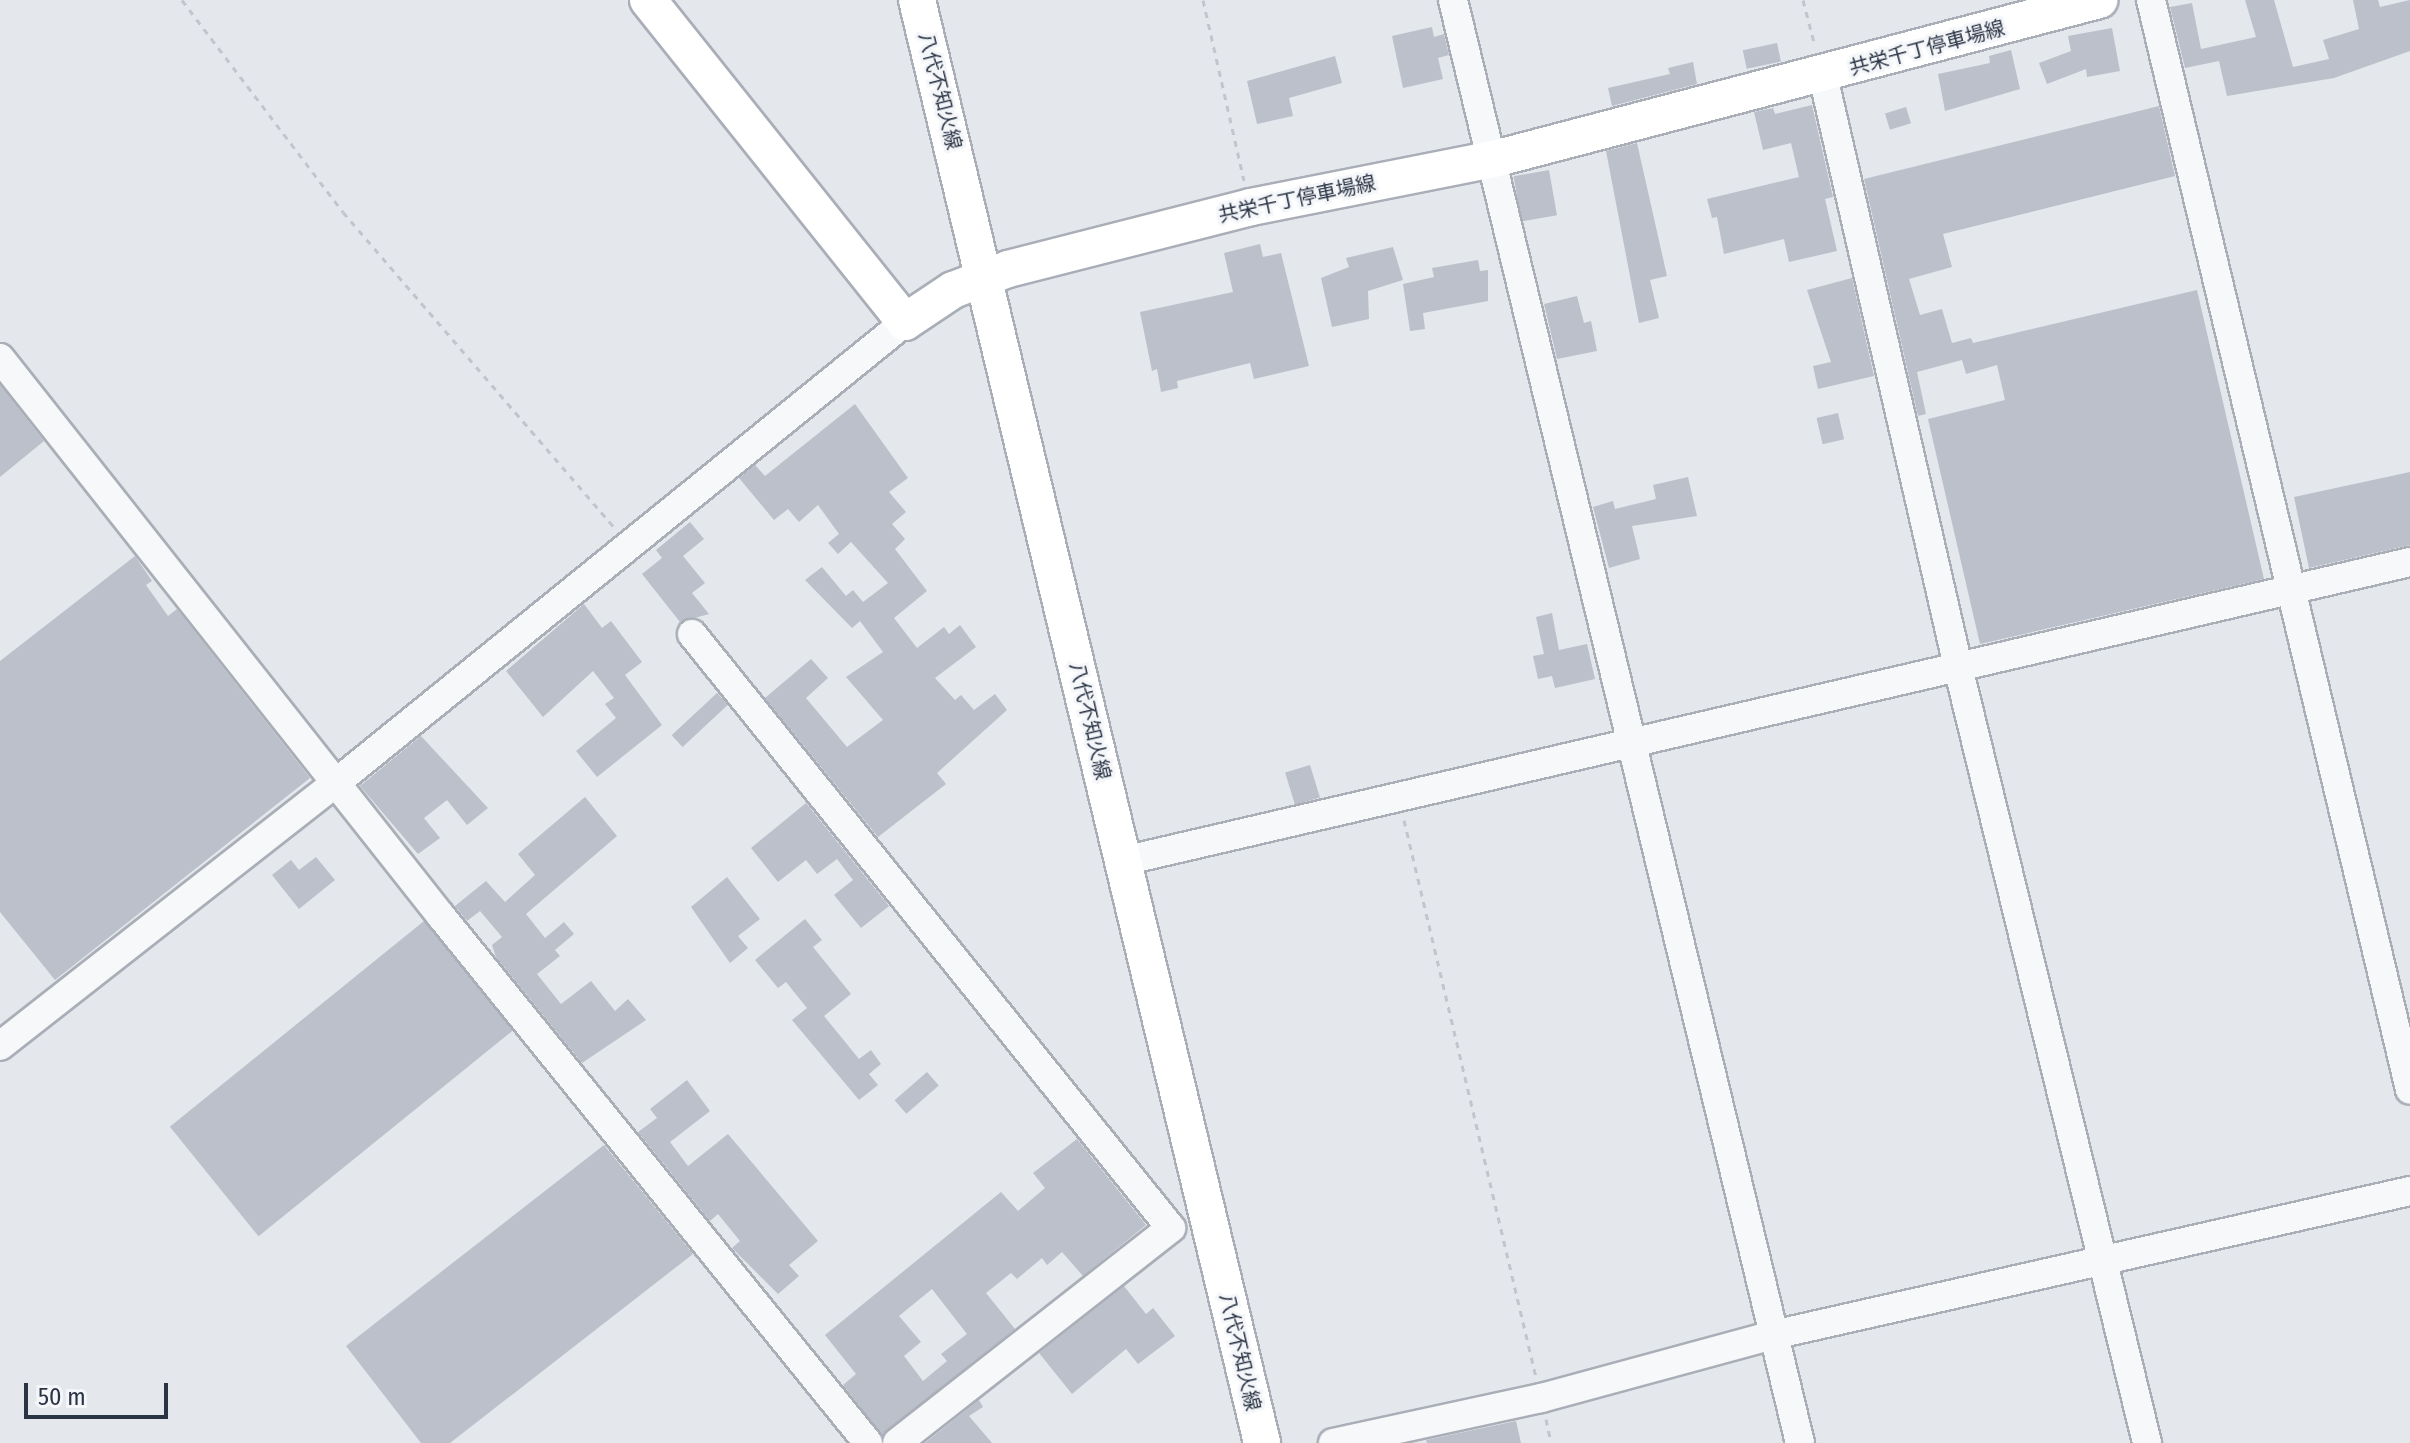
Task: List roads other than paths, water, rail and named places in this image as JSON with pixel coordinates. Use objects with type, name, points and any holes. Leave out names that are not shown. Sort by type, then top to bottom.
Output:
[{"type":"main road","points":[[648,0],[905,322]]},
{"type":"main road","name":"八代不知火線","points":[[917,0],[1262,1443]]},
{"type":"main road","name":"共栄千丁停車場線","points":[[905,322],[953,290],[985,277],[1251,207],[1494,159],[1823,76],[2099,0]]},
{"type":"street","points":[[1453,0],[1494,159],[1630,741],[1800,1443]]},
{"type":"street","points":[[2151,0],[2410,1090]]},
{"type":"street","points":[[1823,76],[1959,671],[2147,1443]]},
{"type":"street","points":[[0,1046],[337,782],[905,322]]},
{"type":"street","points":[[0,358],[868,1443]]},
{"type":"street","points":[[1123,861],[1630,741],[1959,671],[2410,562]]},
{"type":"street","points":[[692,634],[1171,1228],[897,1443]]},
{"type":"street","points":[[1333,1443],[1541,1398],[1773,1335],[2104,1263],[2410,1191]]}]
